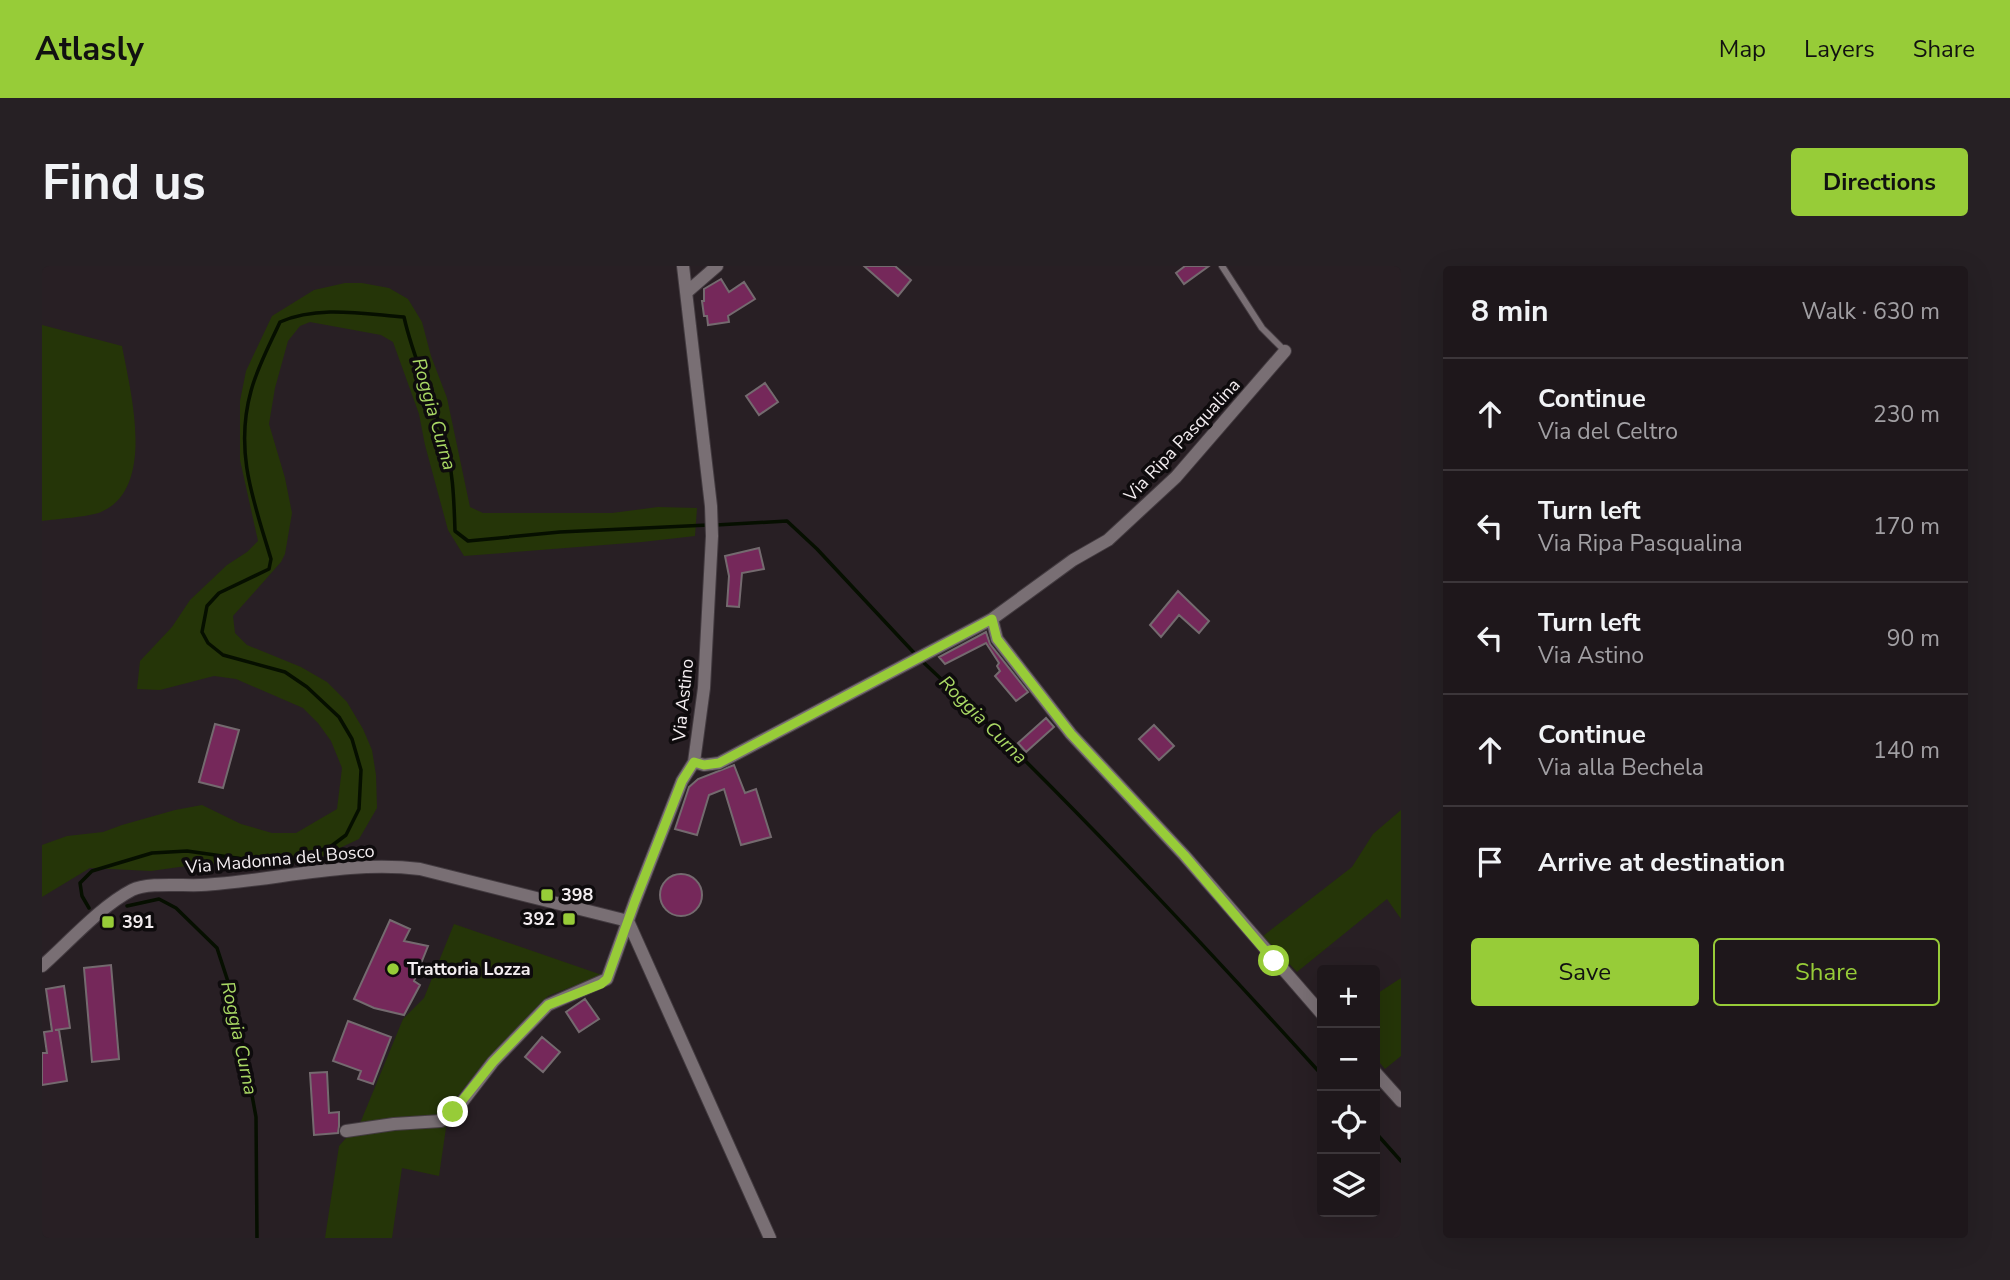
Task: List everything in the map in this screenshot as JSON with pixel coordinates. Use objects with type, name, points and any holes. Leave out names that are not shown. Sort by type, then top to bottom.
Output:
[{"type":"street","name":"Via Astino","points":[[346,1131],[441,1121],[456,1111],[493,1062],[548,1005],[601,984],[607,979],[682,781],[694,762],[704,688],[712,536],[711,506],[683,266]]},
{"type":"street","points":[[687,292],[717,266]]},
{"type":"street","name":"Via Ripa Pasqualina","points":[[694,762],[704,765],[719,763],[992,619],[1073,560],[1108,540],[1177,477],[1285,351]]},
{"type":"street","points":[[992,619],[997,639],[1071,734],[1184,855],[1317,1008]]},
{"type":"street","name":"Via Madonna del Bosco","points":[[42,966],[104,910],[134,888],[201,885],[354,868],[390,866],[420,869],[628,921]]},
{"type":"street","points":[[628,921],[770,1238]]},
{"type":"street","points":[[1380,1078],[1401,1101]]},
{"type":"lane","points":[[1222,266],[1262,328],[1285,351]]},
{"type":"green space","points":[[345,283],[389,288],[408,299],[422,322],[447,398],[470,507],[483,513],[612,513],[658,507],[697,508],[695,536],[464,556],[448,530],[419,414],[393,342],[381,335],[310,322],[300,326],[288,341],[275,388],[269,424],[292,513],[285,554],[233,616],[235,633],[247,645],[301,667],[327,682],[347,702],[372,750],[377,808],[359,839],[310,862],[242,867],[208,863],[151,871],[90,868],[42,897],[42,845],[67,836],[103,832],[175,810],[202,805],[241,824],[272,833],[296,833],[337,809],[342,768],[331,741],[303,708],[236,679],[214,676],[160,690],[137,689],[140,661],[172,627],[190,600],[227,565],[258,541],[240,460],[240,401],[246,371],[272,316],[314,290]]},
{"type":"green space","points":[[42,325],[122,346],[134,412],[134,461],[129,482],[118,500],[95,514],[42,521]]},
{"type":"green space","points":[[1401,810],[1401,919],[1387,899],[1297,972],[1263,936],[1352,867],[1373,834]]},
{"type":"green space","points":[[454,924],[602,975],[548,996],[493,1053],[449,1107],[439,1176],[402,1168],[392,1238],[325,1238],[339,1146],[361,1121],[403,1019],[424,998]]},
{"type":"green space","points":[[1401,978],[1401,1056],[1385,1069],[1380,1063],[1380,992]]},
{"type":"building","points":[[864,266],[895,266],[911,280],[898,296]]},
{"type":"building","points":[[1185,266],[1209,266],[1184,284],[1176,273]]},
{"type":"building","points":[[721,279],[729,292],[744,282],[755,299],[728,316],[729,322],[708,325],[702,301],[704,289]]},
{"type":"building","points":[[765,383],[778,402],[759,415],[746,396]]},
{"type":"building","points":[[759,548],[764,569],[742,573],[739,607],[727,606],[729,576],[725,556]]},
{"type":"building","points":[[1178,591],[1209,621],[1199,633],[1179,615],[1161,637],[1150,625]]},
{"type":"building","points":[[986,632],[990,644],[1028,692],[1016,701],[995,676],[1000,671],[997,666],[999,663],[986,643],[945,664],[939,657]]},
{"type":"building","points":[[1046,718],[1054,727],[1026,752],[1018,743]]},
{"type":"building","points":[[215,724],[239,730],[223,788],[199,782]]},
{"type":"building","points":[[1154,725],[1174,746],[1159,760],[1139,739]]},
{"type":"building","points":[[734,765],[745,793],[756,789],[771,837],[741,845],[724,789],[709,795],[697,835],[675,829],[689,787],[698,779]]},
{"type":"building","points":[[681,874],[696,880],[702,895],[696,910],[681,916],[666,910],[660,895],[666,880]]},
{"type":"building","name":"Trattoria Lozza","points":[[390,920],[410,929],[404,941],[428,946],[414,981],[420,985],[404,1015],[374,1008],[354,999]]},
{"type":"building","points":[[111,965],[119,1059],[92,1062],[84,968]]},
{"type":"building","points":[[64,986],[70,1028],[55,1030],[59,1030],[67,1081],[42,1085],[42,1053],[47,1053],[44,1032],[52,1031],[46,989]]},
{"type":"building","points":[[585,999],[599,1019],[579,1032],[566,1012]]},
{"type":"building","points":[[348,1021],[391,1037],[373,1084],[358,1079],[361,1071],[333,1061]]},
{"type":"building","points":[[542,1037],[560,1052],[543,1072],[525,1057]]},
{"type":"building","points":[[327,1072],[329,1113],[339,1112],[338,1133],[314,1135],[310,1073]]},
{"type":"waterway","name":"Roggia Curna","points":[[89,908],[82,896],[80,883],[92,871],[152,853],[187,851],[264,862],[290,861],[330,847],[346,835],[359,809],[361,770],[352,739],[339,717],[307,687],[285,672],[223,655],[208,643],[202,632],[207,606],[219,593],[269,569],[271,559],[248,476],[245,435],[246,413],[254,382],[280,322],[325,312],[404,317],[449,459],[455,531],[468,541],[560,532],[708,525]]},
{"type":"waterway","name":"Roggia Curna","points":[[716,525],[787,521],[817,549],[917,656]]},
{"type":"waterway","name":"Roggia Curna","points":[[922,661],[1126,864],[1317,1070]]},
{"type":"waterway","name":"Roggia Curna","points":[[127,906],[159,899],[176,908],[217,948],[235,1003],[256,1117],[257,1238]]},
{"type":"waterway","name":"Roggia Curna","points":[[1380,1138],[1401,1161]]},
{"type":"place","name":"398","points":[[547,895]]},
{"type":"place","name":"392","points":[[569,919]]},
{"type":"place","name":"391","points":[[108,922]]},
{"type":"place","name":"Trattoria Lozza","points":[[393,969]]},
{"type":"route","points":[[453,1112],[493,1062],[548,1005],[601,984],[607,979],[682,781],[694,762],[704,765],[719,763],[992,619],[997,639],[1071,734],[1184,855],[1274,961]]}]
